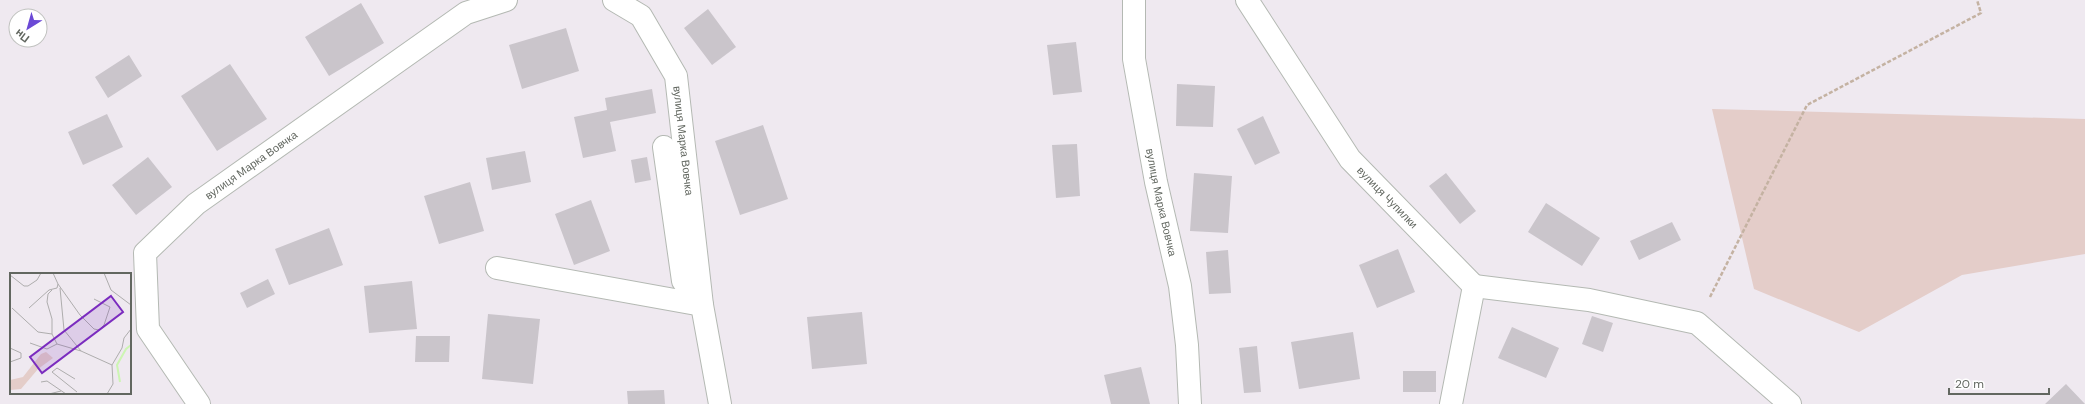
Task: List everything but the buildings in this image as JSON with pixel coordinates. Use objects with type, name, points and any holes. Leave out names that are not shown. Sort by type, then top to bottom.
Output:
[{"type":"street","name":"вулиця Марка Вовчка","points":[[199,404],[148,329],[145,253],[196,204],[466,13],[506,0]]},
{"type":"street","name":"вулиця Марка Вовчка","points":[[614,0],[640,16],[676,76],[702,305],[720,404]]},
{"type":"street","name":"вулиця Марка Вовчка","points":[[1134,0],[1134,59],[1156,182],[1180,286],[1187,345],[1190,404]]},
{"type":"street","name":"вулиця Чупилки","points":[[1247,0],[1350,159],[1474,286]]},
{"type":"street","name":"вулиця Марка Вовчка","points":[[664,147],[683,281],[702,305]]},
{"type":"street","points":[[497,268],[702,305]]},
{"type":"street","points":[[1451,404],[1474,286],[1589,300],[1697,323],[1790,404]]},
{"type":"path","points":[[1697,323],[1807,105],[1981,13],[1977,0]]},
{"type":"shaded area","points":[[1712,109],[2085,119],[2085,254],[1962,275],[1859,332],[1754,289]]}]
